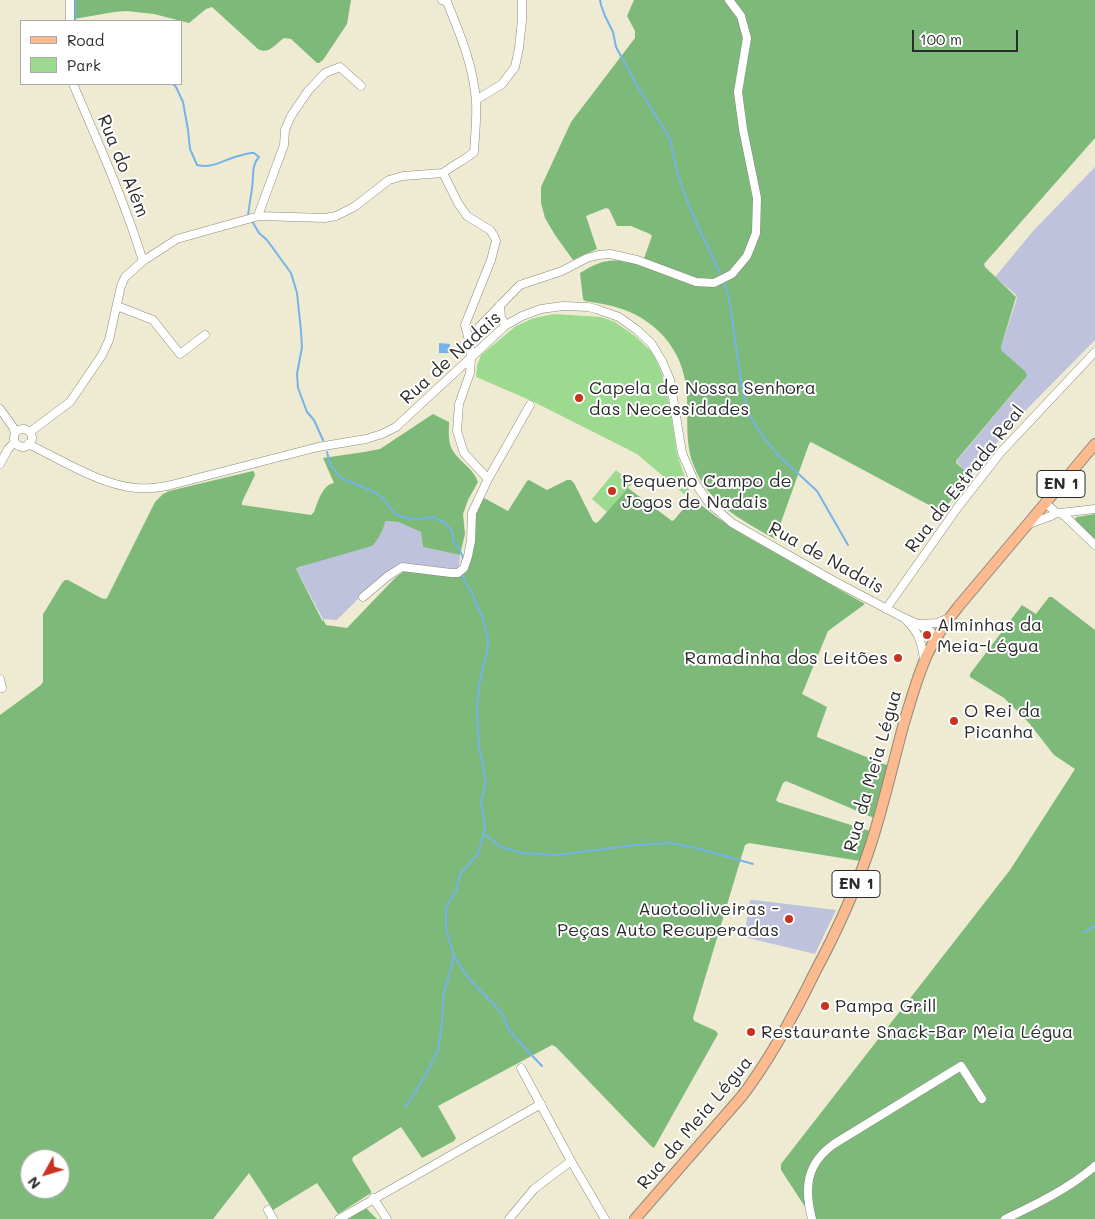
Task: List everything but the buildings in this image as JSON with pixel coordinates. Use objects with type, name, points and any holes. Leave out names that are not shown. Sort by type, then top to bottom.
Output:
[{"type":"main road","name":"Rua da Meia Légua","points":[[635,1219],[756,1078],[782,1036],[807,989],[855,888],[871,843],[913,694],[924,662],[934,643],[949,618],[1095,444]]},
{"type":"street","points":[[70,0],[70,20]]},
{"type":"street","points":[[30,432],[70,402],[102,355],[109,340],[121,286],[125,277],[142,261],[177,239],[259,216],[324,218],[336,216],[354,207],[390,180],[404,176],[443,173],[454,164],[468,158],[474,152],[476,100],[473,78],[464,45],[446,2],[442,0]]},
{"type":"street","points":[[476,100],[502,84],[515,67],[522,20],[522,0]]},
{"type":"street","points":[[470,344],[480,326],[520,285],[562,271],[587,258],[610,254],[624,256],[696,282],[714,283],[732,274],[747,256],[756,233],[757,198],[743,130],[738,92],[748,38],[741,16],[729,0]]},
{"type":"street","points":[[259,216],[284,145],[285,130],[291,116],[308,90],[325,73],[340,67],[361,86]]},
{"type":"street","name":"Rua do Além","points":[[73,85],[105,158],[135,236],[142,261]]},
{"type":"street","points":[[443,173],[458,203],[467,216],[490,230],[496,241],[491,260],[465,325],[470,344],[470,373],[459,404],[457,431],[464,453],[488,479]]},
{"type":"street","points":[[500,305],[501,318],[506,325]]},
{"type":"street","points":[[116,306],[153,320],[180,354],[205,335]]},
{"type":"street","name":"Rua de Nadais","points":[[28,444],[106,481],[121,486],[151,488],[166,486],[318,447],[366,439],[396,427],[506,325],[522,316],[541,309],[563,306],[588,307],[619,316],[650,343],[662,361],[670,380],[682,453],[695,483],[709,503],[720,514],[732,523],[832,580],[904,618],[917,628],[930,631],[934,636],[934,643]]},
{"type":"street","name":"Rua da Estrada Real","points":[[886,608],[958,507],[1001,452],[1095,352]]},
{"type":"street","points":[[363,598],[388,576],[402,567],[451,573],[458,573],[464,568],[471,541],[472,513],[488,479],[530,405]]},
{"type":"street","points":[[0,409],[13,427],[15,442],[20,446],[28,444],[31,440],[30,432]]},
{"type":"street","points":[[15,433],[22,429],[30,432]]},
{"type":"street","points":[[0,464],[8,449],[15,442]]},
{"type":"street","points":[[1056,490],[1056,514]]},
{"type":"street","points":[[1043,506],[1056,514],[1066,517],[1095,545]]},
{"type":"street","points":[[1027,524],[1056,514],[1095,509]]},
{"type":"street","points":[[917,628],[949,618]]},
{"type":"street","name":"Rua de Nadais","points":[[917,628],[923,646],[924,662]]},
{"type":"street","points":[[0,679],[2,688]]},
{"type":"street","points":[[812,1219],[808,1200],[809,1176],[823,1152],[961,1066],[982,1099]]},
{"type":"street","points":[[521,1068],[571,1161],[605,1219]]},
{"type":"street","points":[[339,1219],[540,1104]]},
{"type":"street","points":[[509,1219],[534,1189],[571,1161]]},
{"type":"street","points":[[1005,1219],[1051,1197],[1084,1176],[1095,1166]]},
{"type":"street","points":[[373,1198],[386,1217],[393,1219]]},
{"type":"street","points":[[268,1210],[273,1219]]},
{"type":"shaded area","points":[[1095,167],[1095,340],[1029,407],[969,474],[956,462],[1027,376],[1026,372],[1001,351],[1017,298],[1015,294],[995,277],[1034,230]]},
{"type":"shaded area","points":[[385,521],[398,522],[421,532],[423,547],[460,555],[459,569],[450,571],[399,564],[367,590],[337,620],[323,619],[296,569]]},
{"type":"shaded area","name":"Auotooliveiras - Peças Auto Recuperadas","points":[[750,900],[836,910],[815,954],[744,937]]},
{"type":"green space","points":[[72,0],[351,0],[347,24],[319,63],[291,39],[284,38],[269,50],[258,49],[212,7],[206,9],[189,23],[154,14],[126,11],[73,18]]},
{"type":"green space","points":[[634,0],[1095,0],[1095,138],[984,264],[1016,297],[1001,350],[1026,372],[1027,376],[956,461],[970,476],[942,512],[811,442],[775,539],[737,517],[716,500],[700,479],[694,466],[688,441],[686,383],[677,355],[669,343],[660,332],[636,315],[583,299],[580,273],[596,264],[616,260],[641,265],[652,236],[631,226],[617,226],[609,209],[606,208],[586,216],[597,249],[573,260],[545,218],[541,203],[541,187],[571,122],[635,38],[635,31],[627,16]]},
{"type":"green space","points":[[554,314],[601,317],[615,322],[635,336],[653,353],[662,374],[670,408],[677,454],[691,500],[637,454],[532,401],[476,377],[481,355],[516,326],[534,318]]},
{"type":"green space","points":[[433,414],[449,422],[449,438],[453,452],[472,472],[478,482],[463,514],[465,534],[460,555],[423,547],[421,532],[398,522],[385,521],[380,534],[372,546],[296,569],[326,625],[347,628],[403,572],[456,577],[461,575],[472,557],[474,541],[473,515],[482,498],[508,511],[529,480],[547,490],[567,480],[571,480],[593,521],[596,523],[628,488],[672,521],[693,499],[742,534],[865,604],[828,631],[802,694],[827,707],[817,737],[889,766],[874,818],[786,781],[783,783],[776,800],[870,831],[860,861],[749,843],[745,845],[693,1018],[694,1021],[716,1031],[718,1034],[654,1148],[552,1045],[438,1106],[456,1138],[454,1141],[422,1158],[401,1127],[353,1157],[352,1160],[371,1193],[338,1214],[317,1183],[273,1210],[249,1173],[213,1219],[0,1219],[0,715],[43,682],[43,614],[65,580],[101,598],[107,598],[155,502],[163,494],[253,471],[255,475],[242,505],[311,515],[323,490],[334,483],[323,458],[380,449]]},
{"type":"green space","name":"Pequeno Campo de Jogos de Nadais","points":[[616,470],[632,484],[607,512],[592,499]]},
{"type":"green space","points":[[1095,514],[1095,540],[1076,522],[1075,518]]},
{"type":"green space","points":[[1049,597],[1052,597],[1095,630],[1095,1219],[813,1219],[781,1170],[781,1164],[1010,870],[1075,769],[1054,755],[1029,723],[1004,698],[970,677],[970,674],[1022,605],[1036,614]]},
{"type":"green space","points":[[366,1208],[377,1219],[346,1219]]},
{"type":"water","points":[[439,343],[450,344],[449,353],[439,353]]},
{"type":"waterway","points":[[75,0],[75,20]]},
{"type":"waterway","points":[[600,0],[613,32],[616,47],[670,139],[678,176],[691,211],[720,273]]},
{"type":"waterway","points":[[174,85],[183,102],[190,149],[197,165],[211,165],[251,153],[259,157],[254,167],[248,216]]},
{"type":"waterway","points":[[252,221],[259,233],[267,240],[291,273],[297,293],[302,347],[297,374],[298,388],[307,412],[314,420],[323,440]]},
{"type":"waterway","points":[[724,283],[729,298],[742,388],[749,414],[759,431],[777,454],[817,491],[848,545]]},
{"type":"waterway","points":[[327,452],[330,464],[341,478],[382,497],[395,514],[406,518],[418,519],[432,517],[445,523],[452,531],[454,543],[463,557],[462,566]]},
{"type":"waterway","points":[[462,573],[483,619],[488,638],[487,653],[479,686],[477,709],[479,747],[486,782],[481,802],[485,828],[478,854],[460,874],[456,891],[446,907],[446,929],[454,956],[468,978],[502,1013],[509,1030],[542,1066]]},
{"type":"waterway","points":[[484,834],[501,847],[522,853],[558,855],[634,845],[671,843],[753,864]]},
{"type":"waterway","points":[[1084,932],[1095,926]]},
{"type":"waterway","points":[[406,1106],[424,1078],[438,1050],[442,1026],[443,997],[454,956]]},
{"type":"place","name":"Capela de Nossa Senhora das Necessidades","points":[[579,398]]},
{"type":"place","name":"Pequeno Campo de Jogos de Nadais","points":[[612,491]]},
{"type":"place","name":"Alminhas da Meia-Légua","points":[[927,635]]},
{"type":"place","name":"Ramadinha dos Leitões","points":[[898,658]]},
{"type":"place","name":"O Rei da Picanha","points":[[954,721]]},
{"type":"place","name":"Auotooliveiras - Peças Auto Recuperadas","points":[[789,919]]},
{"type":"place","name":"Pampa Grill","points":[[825,1006]]},
{"type":"place","name":"Restaurante Snack-Bar Meia Légua","points":[[751,1032]]}]
